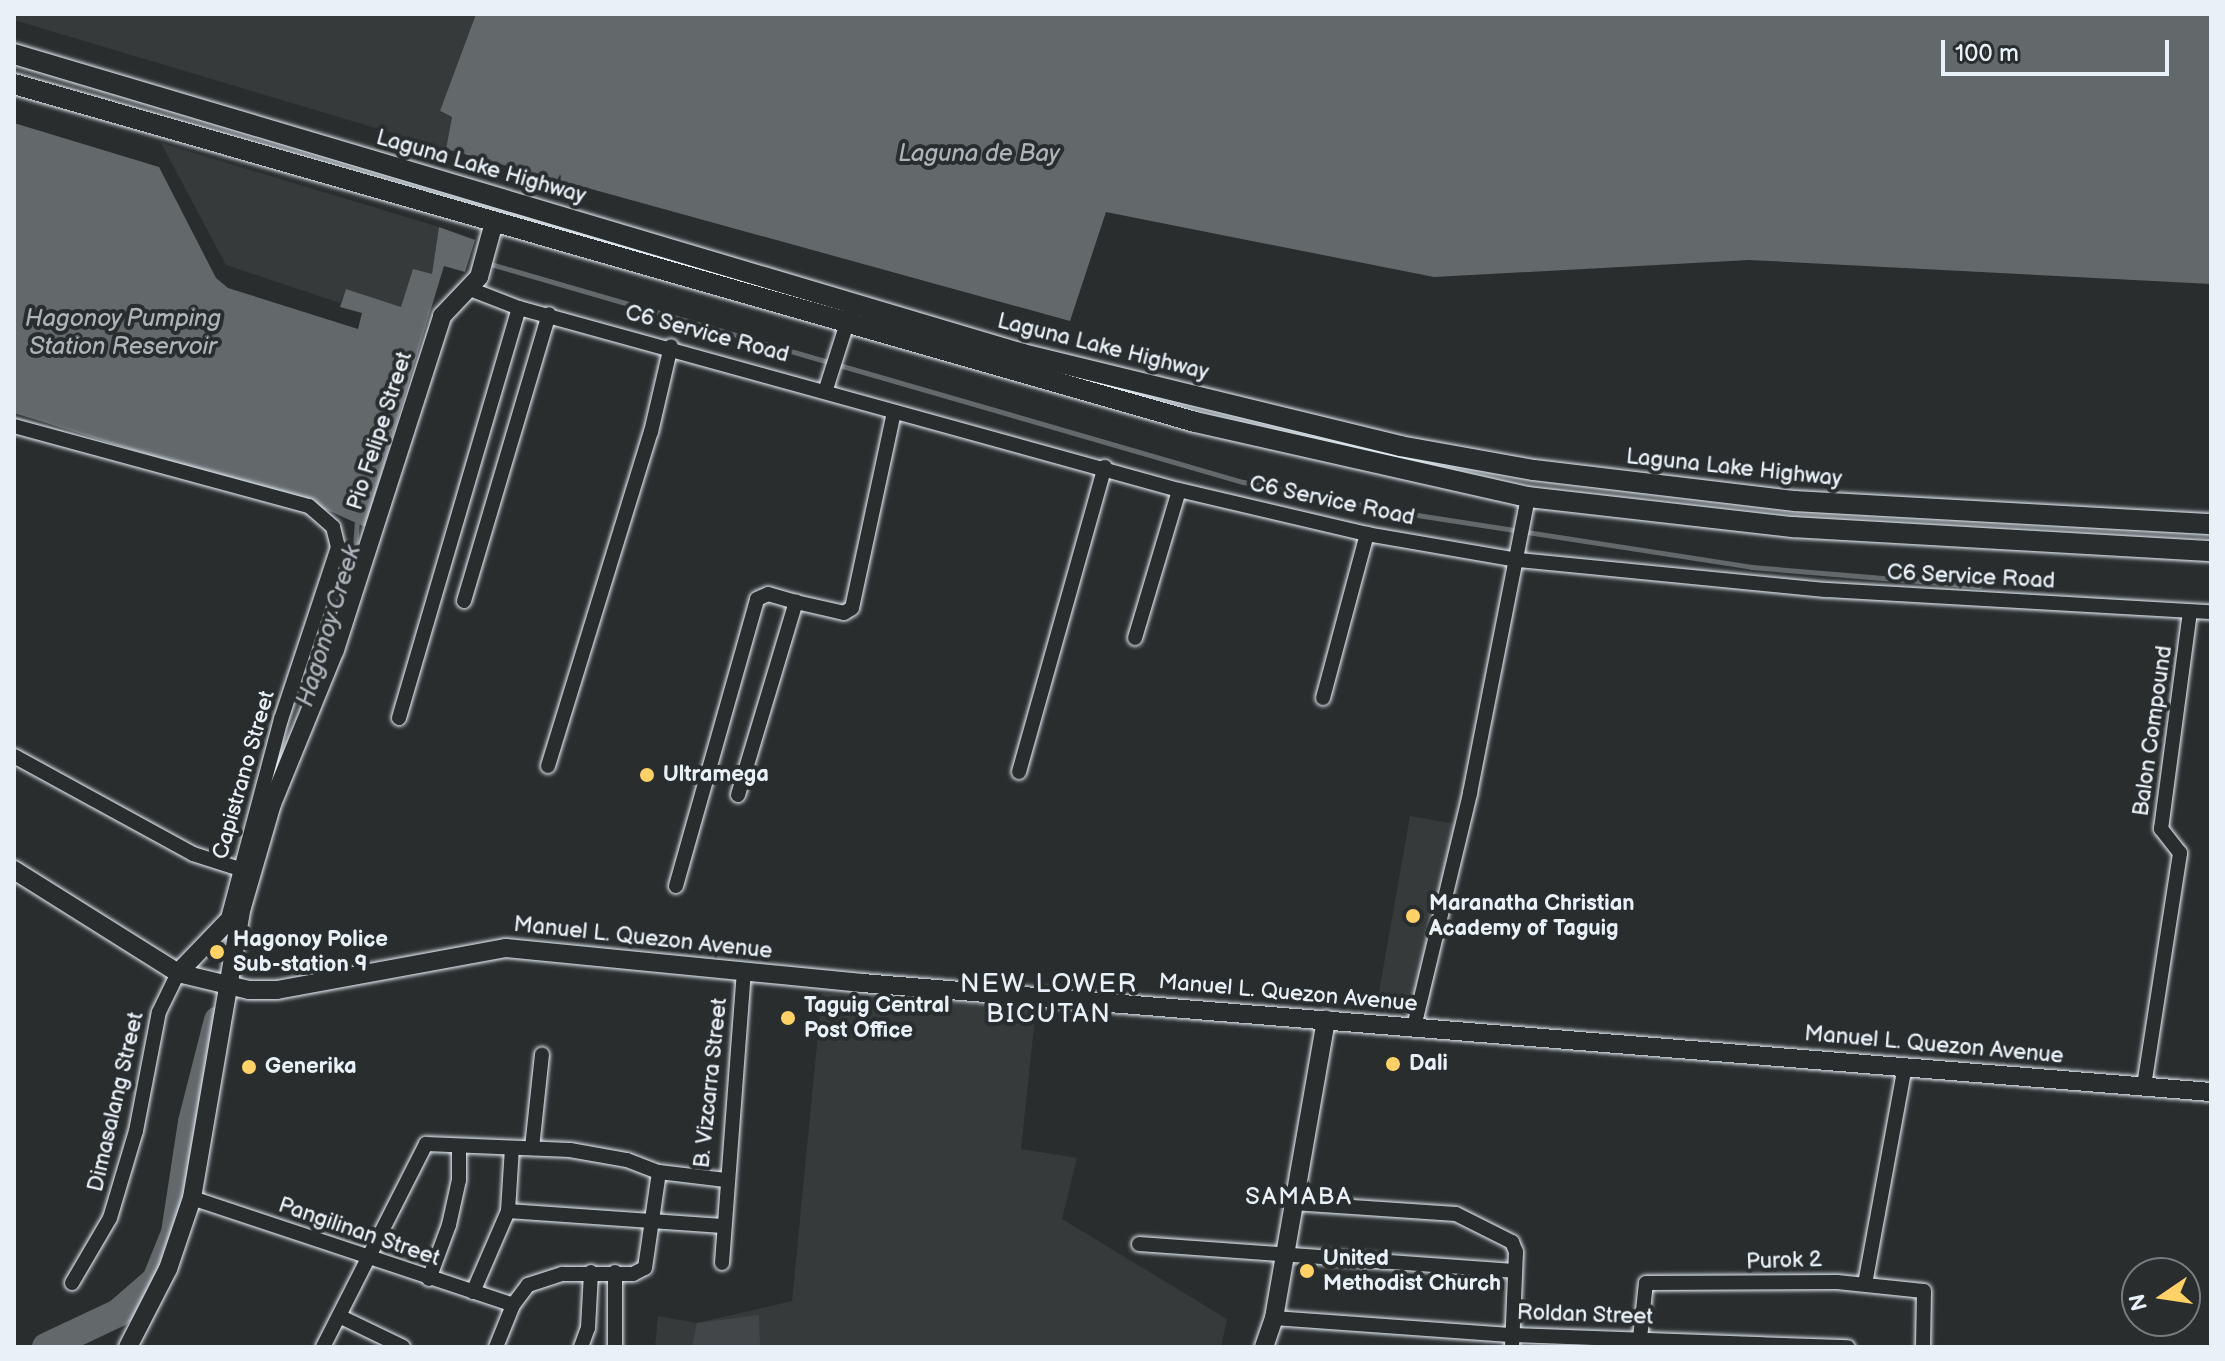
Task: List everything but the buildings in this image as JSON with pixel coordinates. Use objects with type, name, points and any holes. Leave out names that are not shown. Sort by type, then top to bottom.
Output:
[{"type":"main road","name":"Laguna Lake Highway","points":[[14,54],[1023,354],[1400,446],[1534,470],[1795,501],[2211,524]]},
{"type":"main road","name":"Laguna Lake Highway","points":[[14,84],[492,232],[845,332],[1195,422],[1528,497],[1793,527],[2211,551]]},
{"type":"main road","points":[[474,283],[492,232]]},
{"type":"main road","name":"Pio Felipe Street","points":[[128,1347],[168,1269],[192,1198],[221,1031],[223,985],[245,871],[288,755],[321,645],[442,316],[454,298],[474,283]]},
{"type":"main road","name":"Manuel L. Quezon Avenue","points":[[14,870],[178,973],[260,991],[506,948],[744,972],[2211,1092]]},
{"type":"main road","points":[[178,973],[227,922]]},
{"type":"main road","points":[[221,1031],[244,998],[260,991]]},
{"type":"main road","points":[[1264,1347],[1274,1318],[1326,1020]]},
{"type":"street","name":"C6 Service Road","points":[[474,283],[519,308],[828,384],[894,412],[1105,467],[1179,490],[1367,534],[1519,556],[1826,590],[2211,612]]},
{"type":"street","points":[[828,384],[853,302]]},
{"type":"street","points":[[399,718],[519,308]]},
{"type":"street","points":[[464,601],[549,314]]},
{"type":"street","points":[[548,766],[651,432],[671,346]]},
{"type":"street","points":[[676,886],[757,599],[768,594],[844,613],[852,608],[894,412]]},
{"type":"street","name":"Capistrano Street","points":[[14,426],[309,506],[333,527],[338,547],[321,645],[281,719],[245,871],[227,922]]},
{"type":"street","points":[[1019,772],[1105,467]]},
{"type":"street","points":[[1135,638],[1179,490]]},
{"type":"street","points":[[1414,1027],[1519,556],[1528,497]]},
{"type":"street","points":[[1323,698],[1367,534]]},
{"type":"street","points":[[738,795],[796,602]]},
{"type":"street","name":"Balon Compound","points":[[2144,1086],[2180,853],[2161,829],[2190,612]]},
{"type":"street","points":[[14,756],[193,854],[245,871]]},
{"type":"street","name":"B. Vizcarra Street","points":[[513,1305],[528,1285],[544,1278],[591,1272],[633,1274],[645,1268],[659,1172],[726,1180],[744,972]]},
{"type":"street","name":"Dimasalang Street","points":[[72,1283],[110,1218],[136,1131],[162,1001],[178,973]]},
{"type":"street","points":[[532,1148],[542,1055]]},
{"type":"street","points":[[1865,1284],[1905,1066]]},
{"type":"street","points":[[323,1347],[371,1259],[422,1145],[532,1148],[627,1160],[659,1172]]},
{"type":"street","points":[[429,1279],[452,1210],[459,1147]]},
{"type":"street","points":[[473,1292],[508,1211],[512,1148]]},
{"type":"street","points":[[722,1263],[726,1180]]},
{"type":"street","name":"Pangilinan Street","points":[[192,1198],[513,1305]]},
{"type":"street","points":[[1293,1203],[1456,1214],[1512,1242],[1512,1341]]},
{"type":"street","points":[[508,1211],[722,1226]]},
{"type":"street","points":[[1139,1244],[1514,1271]]},
{"type":"street","points":[[581,1347],[588,1328],[591,1272]]},
{"type":"street","points":[[615,1272],[615,1347]]},
{"type":"street","name":"Purok 2","points":[[1640,1338],[1646,1283],[1865,1284],[1924,1291],[1923,1347]]},
{"type":"street","points":[[496,1347],[513,1305]]},
{"type":"street","points":[[339,1316],[403,1347]]},
{"type":"street","name":"Roldan Street","points":[[1274,1318],[1462,1331],[1512,1341],[1609,1342],[1640,1338],[1670,1343],[1840,1347]]},
{"type":"street","points":[[1461,1347],[1462,1331]]},
{"type":"shaded area","points":[[14,14],[476,14],[440,112],[452,117],[446,149],[14,20]]},
{"type":"shaded area","points":[[161,143],[439,227],[432,275],[401,307],[346,289],[340,303],[226,265]]},
{"type":"shaded area","name":"Maranatha Christian Academy of Taguig","points":[[1410,816],[1461,825],[1427,1018],[1376,1009]]},
{"type":"shaded area","points":[[822,993],[1036,1008],[1021,1149],[1077,1158],[1062,1219],[1227,1319],[1221,1347],[655,1347],[658,1316],[697,1323],[792,1301]]},
{"type":"shaded area","points":[[759,1315],[760,1347],[692,1347],[697,1323]]},
{"type":"water","name":"Laguna de Bay","points":[[476,14],[2211,14],[2211,284],[1749,260],[1434,277],[1106,212],[1070,321],[446,149],[452,117],[440,111]]},
{"type":"water","name":"Hagonoy Pumping Station Reservoir","points":[[14,123],[159,167],[216,278],[228,288],[358,329],[362,313],[340,307],[346,289],[401,307],[413,269],[432,274],[439,227],[475,240],[465,272],[444,266],[365,527],[332,512],[14,413]]},
{"type":"waterway","points":[[487,263],[1243,482],[1404,513],[1752,567],[1979,586]]},
{"type":"waterway","name":"Hagonoy Creek","points":[[312,684],[355,548],[357,517]]},
{"type":"waterway","name":"Hagonoy Creek","points":[[46,1347],[118,1313],[156,1280],[175,1233],[192,1122],[218,1020]]},
{"type":"place","name":"Ultramega","points":[[647,775]]},
{"type":"place","name":"Maranatha Christian Academy of Taguig","points":[[1413,916]]},
{"type":"place","name":"Hagonoy Police Sub-station 9","points":[[217,952]]},
{"type":"place","name":"Taguig Central Post Office","points":[[788,1018]]},
{"type":"place","name":"Dali","points":[[1393,1064]]},
{"type":"place","name":"Generika","points":[[249,1067]]},
{"type":"place","name":"United Methodist Church","points":[[1307,1271]]},
{"type":"district","name":"NEW LOWER BICUTAN","points":[[1049,1000]]},
{"type":"district","name":"SAMABA","points":[[1299,1197]]}]
